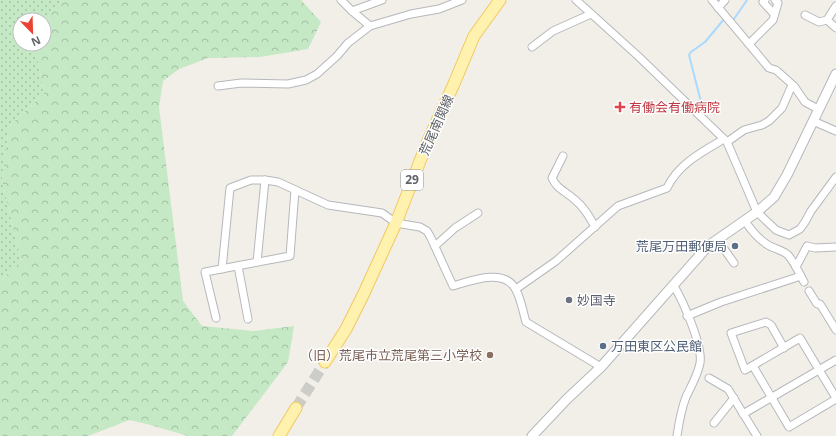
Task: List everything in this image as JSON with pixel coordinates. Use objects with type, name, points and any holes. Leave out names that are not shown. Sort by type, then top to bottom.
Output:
[{"type":"main road","name":"荒尾南関線","points":[[325,362],[346,329],[396,223],[427,143],[474,36],[500,0]]},
{"type":"main road","points":[[279,436],[296,408]]},
{"type":"street","points":[[341,0],[370,26]]},
{"type":"street","points":[[352,11],[382,0]]},
{"type":"street","points":[[218,86],[241,83],[288,84],[306,80],[317,74],[337,56],[348,42],[370,26],[412,14],[439,9],[462,0]]},
{"type":"street","points":[[576,0],[638,56],[725,140],[758,212],[776,230],[789,235],[800,229],[811,211],[836,177]]},
{"type":"street","points":[[712,0],[769,68],[776,70],[792,85],[805,102],[818,109]]},
{"type":"street","points":[[718,8],[725,0]]},
{"type":"street","points":[[765,0],[764,2],[774,14]]},
{"type":"street","points":[[749,44],[773,20],[778,3],[775,0]]},
{"type":"street","points":[[805,15],[819,22],[827,20],[836,6]]},
{"type":"street","points":[[532,47],[554,31],[591,14]]},
{"type":"street","points":[[827,20],[836,28]]},
{"type":"street","points":[[532,436],[567,399],[601,367],[708,246],[758,212],[779,190],[836,74]]},
{"type":"street","points":[[516,289],[556,261],[618,206],[667,188],[671,178],[694,156],[744,130],[762,125],[777,114],[782,108],[792,85]]},
{"type":"street","points":[[813,121],[836,131]]},
{"type":"street","points":[[563,156],[552,178],[555,186],[575,199],[586,210],[595,227]]},
{"type":"street","points":[[222,269],[230,188],[251,180],[278,182],[328,205],[382,213],[396,223],[420,227],[427,231],[453,286],[486,277],[497,277],[509,282],[516,289],[526,322],[601,367]]},
{"type":"street","points":[[257,262],[265,180]]},
{"type":"street","points":[[216,318],[204,272],[290,256],[295,190]]},
{"type":"street","points":[[435,246],[455,228],[478,213]]},
{"type":"street","points":[[687,316],[721,302],[802,279],[787,254],[760,240],[745,220]]},
{"type":"street","points":[[717,239],[734,263]]},
{"type":"street","points":[[796,267],[807,246],[815,248],[836,247]]},
{"type":"street","points":[[238,266],[248,319]]},
{"type":"street","points":[[674,286],[699,347],[700,363],[680,416],[678,436]]},
{"type":"street","points":[[809,291],[817,304],[820,304],[836,330]]},
{"type":"street","points":[[753,366],[790,427],[836,398],[800,338],[784,348],[745,370],[731,333],[766,322],[771,324],[784,348]]},
{"type":"street","points":[[744,414],[836,360]]},
{"type":"street","points":[[710,378],[728,389],[757,436]]},
{"type":"street","points":[[714,423],[734,398]]},
{"type":"green space","points":[[0,0],[63,0],[51,12],[12,12],[12,52],[38,52],[37,56],[44,94],[9,126],[2,180],[21,261],[0,282]]},
{"type":"green space","points":[[63,0],[301,0],[321,22],[308,49],[260,57],[208,58],[179,69],[163,81],[159,107],[183,301],[202,326],[253,331],[294,326],[288,362],[232,436],[188,436],[129,420],[88,436],[0,436],[0,282],[21,261],[2,180],[9,126],[44,94],[37,56],[38,52],[52,52],[51,11]]},
{"type":"waterway","points":[[731,19],[734,19],[747,0]]},
{"type":"waterway","points":[[697,105],[701,102],[689,55],[705,42],[725,18]]},
{"type":"tunnel","points":[[296,408],[325,362]]},
{"type":"place","name":"有働会有働病院","points":[[620,107]]},
{"type":"place","name":"荒尾万田郵便局","points":[[735,246]]},
{"type":"place","name":"妙国寺","points":[[569,300]]},
{"type":"place","name":"万田東区公民館","points":[[603,346]]},
{"type":"place","name":"（旧）荒尾市立荒尾第三小学校","points":[[490,355]]}]
